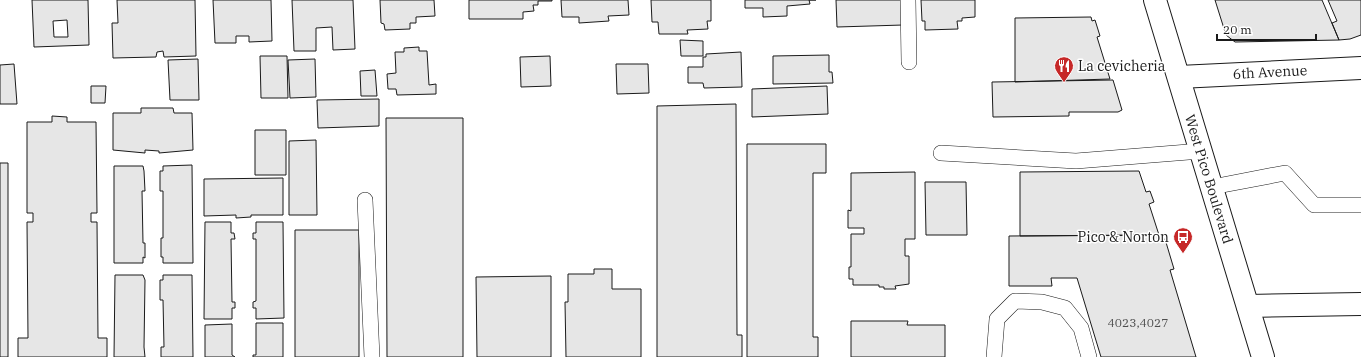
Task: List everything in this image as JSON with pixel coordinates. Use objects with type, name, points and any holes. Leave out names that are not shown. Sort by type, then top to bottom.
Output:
[{"type":"main road","name":"West Pico Boulevard","points":[[1156,0],[1263,357]]},
{"type":"main road","name":"6th Avenue","points":[[1179,77],[1361,68]]},
{"type":"main road","points":[[1248,306],[1361,304]]},
{"type":"lane","points":[[908,0],[909,62]]},
{"type":"lane","points":[[941,153],[1076,161],[1201,152]]},
{"type":"lane","points":[[1212,187],[1285,173],[1314,205],[1361,205]]},
{"type":"lane","points":[[366,200],[372,357]]},
{"type":"lane","points":[[994,357],[997,318],[1015,301],[1042,302],[1065,308],[1081,328],[1089,357]]},
{"type":"building","points":[[32,0],[88,0],[89,45],[34,47]],"holes":[[[67,20],[68,37],[54,37],[53,21]]]},
{"type":"building","points":[[117,0],[195,0],[196,56],[164,57],[163,51],[157,52],[156,57],[113,58],[112,23],[118,23]]},
{"type":"building","points":[[213,0],[271,0],[272,41],[249,42],[249,36],[236,36],[236,43],[215,43]]},
{"type":"building","points":[[292,0],[353,0],[355,49],[333,50],[332,27],[316,28],[316,51],[294,51]]},
{"type":"building","points":[[380,0],[434,0],[435,16],[416,17],[416,23],[410,23],[410,29],[385,30],[384,24],[381,23]]},
{"type":"building","points":[[469,0],[552,1],[538,1],[538,5],[533,5],[534,11],[523,12],[523,19],[469,19]]},
{"type":"building","points":[[561,0],[628,0],[629,15],[608,16],[609,21],[579,23],[579,17],[562,17]]},
{"type":"building","points":[[651,0],[711,0],[711,21],[707,21],[708,29],[687,30],[688,34],[659,34],[658,22],[652,22]]},
{"type":"building","points":[[745,0],[809,0],[810,4],[787,6],[787,16],[763,17],[763,8],[745,8]]},
{"type":"building","points":[[836,0],[903,0],[903,25],[837,27]]},
{"type":"building","points":[[921,0],[975,0],[975,17],[962,18],[962,21],[957,21],[958,29],[925,30],[925,21],[922,21]]},
{"type":"building","points":[[1215,0],[1322,0],[1339,40],[1235,42],[1226,35]]},
{"type":"building","points":[[1328,0],[1361,0],[1361,35],[1350,39],[1339,40],[1332,23],[1337,21]]},
{"type":"building","points":[[1091,17],[1092,21],[1095,20],[1100,36],[1097,37],[1110,79],[1015,82],[1015,18]]},
{"type":"building","points":[[680,40],[703,41],[703,56],[681,56]]},
{"type":"building","points":[[419,47],[419,51],[427,51],[429,85],[436,84],[436,94],[397,95],[396,89],[388,89],[387,74],[396,73],[395,52],[404,52],[404,48]]},
{"type":"building","points":[[741,52],[742,87],[704,88],[703,83],[688,83],[688,67],[703,67],[703,57],[706,57],[706,54]]},
{"type":"building","points":[[829,55],[829,72],[832,72],[833,83],[773,84],[773,56]]},
{"type":"building","points":[[260,56],[287,56],[288,98],[261,98]]},
{"type":"building","points":[[550,56],[551,86],[521,87],[520,57]]},
{"type":"building","points":[[198,59],[199,100],[170,100],[168,60]]},
{"type":"building","points":[[315,59],[316,97],[290,98],[288,60]]},
{"type":"building","points":[[14,64],[17,104],[0,104],[0,65]]},
{"type":"building","points":[[616,64],[648,64],[649,93],[617,94]]},
{"type":"building","points":[[375,70],[377,96],[361,96],[360,71]]},
{"type":"building","points":[[1113,80],[1122,110],[1118,112],[1069,112],[1069,116],[993,117],[992,82]]},
{"type":"building","points":[[91,86],[106,86],[105,103],[91,103]]},
{"type":"building","points":[[827,86],[828,114],[752,117],[752,89]]},
{"type":"building","points":[[379,99],[379,126],[318,128],[317,100]]},
{"type":"building","points":[[736,104],[737,335],[742,335],[742,357],[657,357],[657,106]]},
{"type":"building","points":[[141,108],[173,108],[174,113],[192,113],[193,150],[159,153],[159,151],[145,150],[145,153],[113,150],[113,113],[141,113]]},
{"type":"building","points":[[52,116],[67,117],[67,122],[96,122],[97,213],[91,213],[91,222],[97,222],[98,338],[107,338],[107,357],[18,357],[18,338],[28,338],[27,222],[33,222],[33,213],[27,213],[27,122],[52,122]]},
{"type":"building","points":[[386,118],[463,118],[463,357],[387,357]]},
{"type":"building","points":[[255,130],[286,130],[286,175],[255,175]]},
{"type":"building","points":[[316,140],[317,215],[289,215],[289,141]]},
{"type":"building","points":[[747,144],[826,144],[826,173],[813,173],[813,337],[818,337],[818,357],[747,357]]},
{"type":"building","points":[[0,163],[8,163],[8,357],[0,357]]},
{"type":"building","points":[[192,165],[193,263],[163,263],[163,257],[161,257],[161,238],[163,238],[163,191],[160,191],[160,171],[163,171],[163,166]]},
{"type":"building","points":[[114,166],[143,166],[145,191],[142,191],[143,243],[145,243],[145,258],[143,257],[143,263],[114,263]]},
{"type":"building","points":[[1139,171],[1146,192],[1150,191],[1154,202],[1149,204],[1159,235],[1020,236],[1020,172]]},
{"type":"building","points":[[915,172],[915,239],[905,239],[905,256],[909,256],[909,284],[895,286],[896,289],[884,289],[884,287],[879,287],[879,285],[853,285],[853,279],[849,279],[849,267],[851,267],[851,234],[864,234],[864,228],[848,228],[848,210],[851,211],[851,173]]},
{"type":"building","points":[[283,178],[283,215],[251,215],[251,217],[236,218],[236,215],[204,216],[204,179]]},
{"type":"building","points":[[925,182],[966,182],[967,235],[926,235]]},
{"type":"building","points":[[205,222],[231,222],[231,233],[234,233],[235,239],[231,239],[232,302],[235,302],[235,308],[232,308],[232,319],[204,319]]},
{"type":"building","points":[[256,222],[283,222],[284,318],[256,319],[256,308],[253,308],[253,302],[256,301],[256,239],[253,239],[253,233],[256,233]]},
{"type":"building","points":[[295,230],[359,230],[359,357],[295,357]]},
{"type":"building","points":[[1159,235],[1161,240],[1165,239],[1174,269],[1170,270],[1196,357],[1101,357],[1077,278],[1051,278],[1052,286],[1009,286],[1009,236]]},
{"type":"building","points":[[594,269],[612,269],[612,289],[641,289],[641,357],[566,357],[565,302],[568,302],[568,274],[594,274]]},
{"type":"building","points":[[115,275],[143,275],[145,280],[145,357],[114,357]]},
{"type":"building","points":[[163,275],[192,275],[193,357],[161,357],[161,347],[164,347],[163,300],[160,300],[160,280],[163,280]]},
{"type":"building","points":[[551,276],[551,357],[477,357],[476,277]]},
{"type":"building","points":[[851,321],[908,321],[907,325],[945,325],[945,357],[851,357]]},
{"type":"building","points":[[256,323],[283,323],[283,357],[253,357],[253,355],[256,355]]},
{"type":"building","points":[[232,324],[232,355],[235,357],[205,357],[205,325]]},
{"type":"place","name":"La cevicheria","points":[[1064,83]]},
{"type":"place","name":"Pico & Norton","points":[[1183,254]]}]
